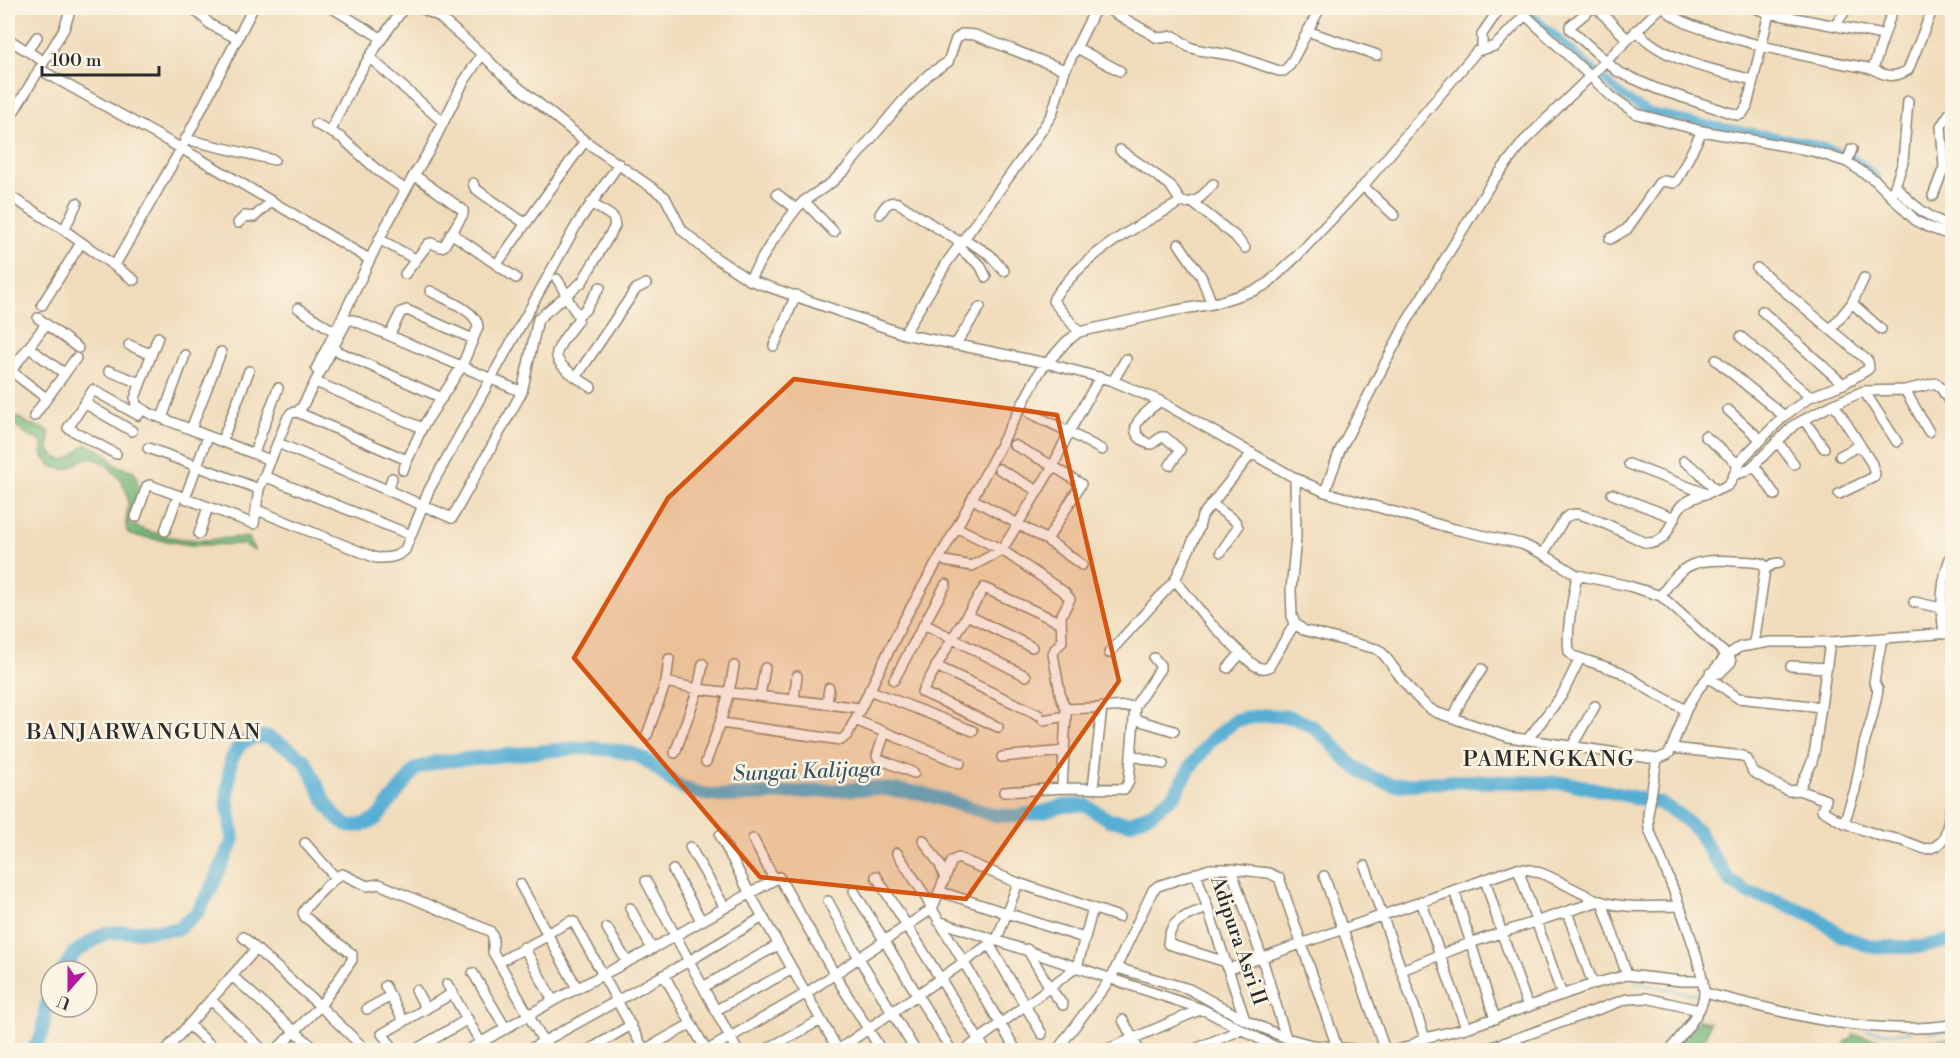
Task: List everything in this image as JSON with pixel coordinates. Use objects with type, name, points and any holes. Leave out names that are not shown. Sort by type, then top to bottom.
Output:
[{"type":"street","points":[[9,115],[64,29],[71,8]]},
{"type":"street","points":[[193,8],[212,25],[238,39]]},
{"type":"street","points":[[115,265],[181,149],[253,8]]},
{"type":"street","points":[[332,8],[381,38]]},
{"type":"street","points":[[331,131],[344,99],[381,38],[404,8]]},
{"type":"street","points":[[421,8],[438,16],[502,74],[585,141],[667,200],[682,230],[710,254],[749,280],[904,334],[1046,363],[1113,381],[1160,401],[1295,478],[1324,492],[1454,529],[1522,544],[1577,575],[1629,586],[1661,596],[1731,658],[1731,662],[1723,671],[1709,675],[1686,710],[1672,748],[1658,759],[1527,740],[1491,732],[1435,712],[1418,699],[1381,651],[1304,630],[1295,623],[1292,616],[1291,590],[1296,537],[1295,478]]},
{"type":"street","points":[[904,334],[961,243],[1041,132],[1053,111],[1065,70],[1096,8]]},
{"type":"street","points":[[1106,8],[1156,37],[1174,36],[1199,50],[1236,56],[1279,71],[1287,69],[1320,8]]},
{"type":"street","points":[[1482,48],[1482,34],[1500,8]]},
{"type":"street","points":[[1518,8],[1612,97],[1641,116],[1702,130],[1850,156],[1864,172],[1904,195],[1928,227],[1953,236]]},
{"type":"street","points":[[1592,8],[1570,26],[1570,29],[1604,62],[1630,78],[1657,89],[1737,115],[1745,111],[1769,14]]},
{"type":"street","points":[[1597,8],[1627,39]]},
{"type":"street","points":[[1665,8],[1678,19],[1761,46],[1873,69],[1889,77],[1897,76],[1908,70],[1932,9],[1918,8]]},
{"type":"street","points":[[1755,8],[1769,14],[1883,35]]},
{"type":"street","points":[[1835,26],[1847,8]]},
{"type":"street","points":[[1873,69],[1893,8]]},
{"type":"street","points":[[1324,492],[1340,450],[1406,322],[1490,185],[1524,141],[1636,30],[1654,9]]},
{"type":"street","points":[[721,723],[841,740],[847,735],[905,618],[1046,363],[1079,332],[1172,310],[1212,304],[1256,290],[1267,284],[1297,256],[1363,186],[1477,51],[1495,46],[1526,14]]},
{"type":"street","points":[[1636,30],[1656,47],[1691,63],[1753,80]]},
{"type":"street","points":[[1307,31],[1377,55]]},
{"type":"street","points":[[749,280],[772,240],[796,209],[845,170],[901,103],[928,75],[938,67],[945,65],[950,59],[956,39],[962,34],[975,35],[1065,70]]},
{"type":"street","points":[[27,51],[37,37]]},
{"type":"street","points":[[8,39],[27,51],[41,65],[369,259]]},
{"type":"street","points":[[1077,48],[1120,71]]},
{"type":"street","points":[[298,411],[297,405],[344,321],[369,259],[429,151],[463,83],[482,54]]},
{"type":"street","points":[[369,57],[443,122]]},
{"type":"street","points":[[1894,191],[1903,162],[1908,101]]},
{"type":"street","points":[[1923,218],[1944,167],[1941,126],[1953,110]]},
{"type":"street","points":[[316,124],[342,138],[377,170],[406,190]]},
{"type":"street","points":[[1610,239],[1627,228],[1659,183],[1664,181],[1674,183],[1678,179],[1702,130]]},
{"type":"street","points":[[186,139],[274,160]]},
{"type":"street","points":[[497,264],[585,141]]},
{"type":"street","points":[[1120,150],[1170,185],[1180,202]]},
{"type":"street","points":[[257,510],[375,558],[401,555],[422,504],[527,315],[553,277],[577,224],[619,164]]},
{"type":"street","points":[[405,274],[428,244],[444,246],[463,214],[463,210],[414,175]]},
{"type":"street","points":[[473,183],[480,192],[526,224]]},
{"type":"street","points":[[1193,203],[1203,196],[1213,184]]},
{"type":"street","points":[[1363,186],[1394,215]]},
{"type":"street","points":[[777,194],[796,209]]},
{"type":"street","points":[[8,195],[64,230],[134,280]]},
{"type":"street","points":[[238,223],[245,216],[258,215],[272,201]]},
{"type":"street","points":[[804,201],[834,232]]},
{"type":"street","points":[[880,214],[887,204],[892,201],[898,202],[961,243],[989,254],[1004,271]]},
{"type":"street","points":[[1079,332],[1053,301],[1054,296],[1073,274],[1114,240],[1180,202],[1193,203],[1235,236],[1245,248]]},
{"type":"street","points":[[64,230],[77,203]]},
{"type":"street","points":[[278,443],[450,518],[453,517],[522,392],[538,319],[582,282],[615,226],[613,217],[591,203]]},
{"type":"street","points":[[1923,218],[1953,226]]},
{"type":"street","points":[[452,233],[516,278]]},
{"type":"street","points":[[380,239],[415,260]]},
{"type":"street","points":[[42,305],[81,243]]},
{"type":"street","points":[[961,243],[980,265],[986,277]]},
{"type":"street","points":[[1179,244],[1202,276],[1212,304]]},
{"type":"street","points":[[1548,557],[1564,519],[1569,515],[1577,514],[1652,544],[1660,541],[1679,508],[1727,486],[1738,464],[1784,416],[1810,397],[1843,384],[1867,370],[1869,364],[1831,329],[1757,268]]},
{"type":"street","points":[[553,277],[572,291]]},
{"type":"street","points":[[1831,329],[1852,303],[1864,278]]},
{"type":"street","points":[[576,377],[636,289],[646,284]]},
{"type":"street","points":[[578,315],[585,310],[600,287]]},
{"type":"street","points":[[298,411],[405,465],[422,428],[462,366],[478,327],[475,317],[430,291]]},
{"type":"street","points":[[572,291],[572,308],[578,315],[578,320],[557,351],[556,358],[561,365],[591,387]]},
{"type":"street","points":[[774,346],[795,295]]},
{"type":"street","points":[[305,298],[296,310],[337,334]]},
{"type":"street","points":[[1852,303],[1881,329]]},
{"type":"street","points":[[955,345],[981,307]]},
{"type":"street","points":[[390,334],[401,312],[406,310],[473,339]]},
{"type":"street","points":[[1762,311],[1843,384]]},
{"type":"street","points":[[527,315],[538,319]]},
{"type":"street","points":[[344,321],[353,320],[390,334],[522,392]]},
{"type":"street","points":[[33,416],[46,398],[64,373],[77,353],[42,321],[29,348],[9,373],[46,398]]},
{"type":"street","points":[[136,517],[149,485],[254,524],[259,489],[288,417],[302,407],[333,349],[337,334]]},
{"type":"street","points":[[158,337],[150,354],[135,402],[143,410],[270,459]]},
{"type":"street","points":[[1741,337],[1810,397]]},
{"type":"street","points":[[129,345],[150,354]]},
{"type":"street","points":[[29,348],[64,373]]},
{"type":"street","points":[[333,349],[442,398]]},
{"type":"street","points":[[190,429],[221,352]]},
{"type":"street","points":[[162,418],[185,355]]},
{"type":"street","points":[[1113,381],[1126,359]]},
{"type":"street","points":[[1716,360],[1784,416]]},
{"type":"street","points":[[109,371],[140,383]]},
{"type":"street","points":[[222,441],[249,371]]},
{"type":"street","points":[[945,561],[972,566],[1002,550],[1053,466],[1100,377]]},
{"type":"street","points":[[316,382],[422,428]]},
{"type":"street","points":[[1734,475],[1754,465],[1794,425],[1864,391],[1905,390],[1935,383],[1953,406]]},
{"type":"street","points":[[254,453],[278,388]]},
{"type":"street","points":[[116,454],[68,428],[86,404],[93,390],[138,415],[143,410]]},
{"type":"street","points":[[1905,390],[1929,432]]},
{"type":"street","points":[[1864,391],[1898,442]]},
{"type":"street","points":[[1160,401],[1136,424],[1134,429],[1135,433],[1146,443],[1152,444],[1161,437],[1165,437],[1180,450],[1170,465]]},
{"type":"street","points":[[86,404],[132,431]]},
{"type":"street","points":[[1834,404],[1872,464],[1875,474],[1874,477],[1839,494]]},
{"type":"street","points":[[1728,410],[1760,439]]},
{"type":"street","points":[[1030,413],[1102,450]]},
{"type":"street","points":[[1804,420],[1824,448]]},
{"type":"street","points":[[165,531],[196,467],[207,436]]},
{"type":"street","points":[[1705,436],[1738,464]]},
{"type":"street","points":[[1777,441],[1794,464]]},
{"type":"street","points":[[1014,445],[1081,484],[1047,540]]},
{"type":"street","points":[[1840,456],[1860,445]]},
{"type":"street","points":[[148,448],[259,489]]},
{"type":"street","points":[[1109,654],[1176,579],[1199,528],[1202,516],[1252,453]]},
{"type":"street","points":[[1684,461],[1699,472],[1711,492]]},
{"type":"street","points":[[1629,464],[1711,492]]},
{"type":"street","points":[[1754,465],[1775,495]]},
{"type":"street","points":[[999,470],[1038,491]]},
{"type":"street","points":[[264,476],[411,535]]},
{"type":"street","points":[[388,490],[392,478]]},
{"type":"street","points":[[1612,494],[1675,518]]},
{"type":"street","points":[[978,502],[1047,540],[1082,565]]},
{"type":"street","points":[[1212,504],[1235,521],[1238,526],[1221,552]]},
{"type":"street","points":[[199,534],[208,507]]},
{"type":"street","points":[[962,530],[1002,550],[1068,595],[1070,599],[1061,616],[1062,642],[1053,654],[1066,713],[1062,788]]},
{"type":"street","points":[[1727,655],[1740,647],[1754,643],[1830,642],[1948,634],[1941,608],[1944,577],[1953,553]]},
{"type":"street","points":[[1661,596],[1675,576],[1685,568],[1701,561],[1763,564],[1765,569],[1754,643]]},
{"type":"street","points":[[1765,569],[1779,563]]},
{"type":"street","points":[[1577,575],[1568,642],[1569,652],[1619,671],[1686,710]]},
{"type":"street","points":[[1176,579],[1210,623],[1258,668],[1269,667],[1295,623]]},
{"type":"street","points":[[894,680],[946,584]]},
{"type":"street","points":[[998,727],[922,692],[952,639],[984,588],[1061,623]]},
{"type":"street","points":[[1953,591],[1951,609],[1953,616]]},
{"type":"street","points":[[1914,602],[1941,608]]},
{"type":"street","points":[[967,615],[1032,646]]},
{"type":"street","points":[[924,624],[1026,676]]},
{"type":"street","points":[[1844,823],[1855,790],[1878,690],[1874,682],[1882,638]]},
{"type":"street","points":[[1799,790],[1812,762],[1830,642]]},
{"type":"street","points":[[1228,668],[1241,653]]},
{"type":"street","points":[[1004,792],[1062,788],[1125,789],[1129,781],[1135,706],[1160,669],[1160,665],[1154,658]]},
{"type":"street","points":[[1527,740],[1562,695],[1580,658]]},
{"type":"street","points":[[647,735],[666,682],[669,659]]},
{"type":"street","points":[[675,753],[698,689],[703,664]]},
{"type":"street","points":[[706,762],[730,693],[734,666]]},
{"type":"street","points":[[936,666],[1041,718],[1102,707],[1135,706]]},
{"type":"street","points":[[1791,666],[1827,668]]},
{"type":"street","points":[[760,696],[765,668]]},
{"type":"street","points":[[1453,719],[1463,696],[1482,669]]},
{"type":"street","points":[[1709,675],[1738,698],[1821,707]]},
{"type":"street","points":[[794,699],[797,676]]},
{"type":"street","points":[[666,682],[698,689],[861,708]]},
{"type":"street","points":[[827,703],[829,688]]},
{"type":"street","points":[[869,690],[973,731]]},
{"type":"street","points":[[1572,746],[1595,706]]},
{"type":"street","points":[[1094,788],[1102,707]]},
{"type":"street","points":[[1134,719],[1174,731]]},
{"type":"street","points":[[855,720],[960,763]]},
{"type":"street","points":[[885,732],[877,756],[879,759],[914,773]]},
{"type":"street","points":[[1672,748],[1743,756],[1747,759],[1753,772],[1788,791],[1799,790],[1826,800],[1823,812],[1844,823],[1926,849],[1942,842],[1945,837],[1953,803]]},
{"type":"street","points":[[1002,758],[1065,752]]},
{"type":"street","points":[[1131,755],[1163,764]]},
{"type":"street","points":[[1658,759],[1648,814],[1649,829],[1687,927],[1703,981],[1704,997],[1699,1010],[1670,1050]]},
{"type":"street","points":[[720,836],[791,970],[837,1049]]},
{"type":"street","points":[[753,839],[774,879]]},
{"type":"street","points":[[923,840],[940,866],[945,879]]},
{"type":"street","points":[[305,843],[335,877]]},
{"type":"street","points":[[690,847],[724,906]]},
{"type":"street","points":[[897,853],[1002,1023],[1016,1050]]},
{"type":"street","points":[[664,975],[707,1050],[805,994],[932,909],[952,861],[958,858],[1018,883],[1119,917]]},
{"type":"street","points":[[1365,866],[1425,1038]]},
{"type":"street","points":[[1058,1050],[1117,968],[1153,890],[1158,886],[1210,869],[1269,873],[1278,877],[1338,1049]]},
{"type":"street","points":[[1231,869],[1262,958],[1286,1038]]},
{"type":"street","points":[[1208,908],[1179,919],[1169,934],[1168,944],[1228,965],[1262,958],[1518,869],[1539,873],[1600,901],[1639,906],[1679,906]]},
{"type":"street","points":[[1518,869],[1563,995]]},
{"type":"street","points":[[673,870],[701,920]]},
{"type":"street","name":"Adipura Asri II","points":[[1196,873],[1245,1020]]},
{"type":"street","points":[[276,1050],[320,1006],[350,963],[352,957],[342,945],[305,917],[303,913],[335,877],[342,874],[367,886],[379,884],[490,931],[493,936],[494,952],[545,1046]]},
{"type":"street","points":[[876,876],[985,1050]]},
{"type":"street","points":[[1324,876],[1385,1050]]},
{"type":"street","points":[[468,1050],[778,877],[834,975],[881,1050]]},
{"type":"street","points":[[1485,879],[1528,1007]]},
{"type":"street","points":[[646,881],[737,1050]]},
{"type":"street","points":[[825,1050],[837,1049],[993,942],[1007,914],[1018,883]]},
{"type":"street","points":[[520,884],[578,988]]},
{"type":"street","points":[[1454,890],[1496,1019]]},
{"type":"street","points":[[854,891],[883,942],[951,1050]]},
{"type":"street","points":[[941,892],[1084,938]]},
{"type":"street","points":[[828,901],[859,958],[915,1050]]},
{"type":"street","points":[[1421,901],[1466,1028]]},
{"type":"street","points":[[1402,969],[1470,943],[1600,901]]},
{"type":"street","points":[[1600,901],[1627,975]]},
{"type":"street","points":[[630,908],[652,949]]},
{"type":"street","points":[[965,1050],[1077,967],[1093,908]]},
{"type":"street","points":[[1567,912],[1593,984]]},
{"type":"street","points":[[532,1048],[545,1046],[617,1001],[763,917]]},
{"type":"street","points":[[499,962],[571,921],[574,922],[644,1050],[691,1024]]},
{"type":"street","points":[[939,921],[993,942],[1027,950],[1202,1009],[1281,1050]]},
{"type":"street","points":[[607,928],[627,962]]},
{"type":"street","points":[[243,937],[366,1050]]},
{"type":"street","points":[[993,942],[1042,1035]]},
{"type":"street","points":[[703,987],[778,945]]},
{"type":"street","points":[[524,947],[553,1001]]},
{"type":"street","points":[[166,1050],[256,949]]},
{"type":"street","points":[[1027,950],[1063,1005]]},
{"type":"street","points":[[1117,968],[1190,989],[1245,1020],[1286,1038],[1312,1045],[1363,1050]]},
{"type":"street","points":[[716,1010],[791,970]]},
{"type":"street","points":[[473,973],[506,1029]]},
{"type":"street","points":[[1396,1050],[1408,1047],[1425,1038],[1496,1019],[1593,984],[1627,975],[1703,981]]},
{"type":"street","points":[[232,976],[316,1050]]},
{"type":"street","points":[[447,984],[481,1043]]},
{"type":"street","points":[[385,986],[404,1022]]},
{"type":"street","points":[[416,990],[426,1009]]},
{"type":"street","points":[[394,1050],[381,1035],[453,993]]},
{"type":"street","points":[[367,1009],[391,996]]},
{"type":"street","points":[[1704,997],[1867,1026],[1920,1029],[1953,1025]]},
{"type":"street","points":[[1484,1050],[1512,1042],[1627,999],[1646,998],[1699,1010]]},
{"type":"street","points":[[212,1001],[263,1050]]},
{"type":"street","points":[[1106,1050],[1202,1009]]},
{"type":"street","points":[[415,1050],[468,1019]]},
{"type":"street","points":[[765,1050],[821,1020]]},
{"type":"street","points":[[1123,1020],[1139,1050]]},
{"type":"street","points":[[189,1025],[216,1050]]},
{"type":"street","points":[[589,1050],[631,1025]]},
{"type":"street","points":[[1192,1050],[1240,1030]]},
{"type":"street","points":[[1512,1042],[1526,1050]]},
{"type":"highlighted area","points":[[794,379],[1057,415],[1119,681],[966,899],[760,877],[574,658],[668,498]]},
{"type":"green space","points":[[8,412],[29,424],[49,431],[49,451],[60,459],[69,459],[86,444],[104,452],[117,466],[134,471],[138,484],[129,521],[131,525],[163,536],[187,539],[249,538],[254,550],[243,544],[191,545],[131,535],[126,525],[127,493],[120,479],[109,467],[95,459],[88,458],[67,469],[51,465],[43,456],[42,443],[23,432],[8,418]]},
{"type":"green space","points":[[1698,1020],[1710,1022],[1704,1042],[1695,1050],[1677,1050]]},
{"type":"green space","points":[[1854,1035],[1903,1041],[1952,1038],[1952,1040],[1930,1050],[1911,1044],[1903,1048],[1894,1047],[1891,1050],[1852,1050],[1845,1045],[1846,1041]]},
{"type":"waterway","points":[[1524,8],[1625,98],[1647,111],[1694,122],[1804,141],[1844,153],[1863,165],[1877,178]]},
{"type":"waterway","points":[[1902,201],[1926,220],[1952,231]]},
{"type":"waterway","points":[[1952,566],[1945,604],[1952,641]]},
{"type":"waterway","name":"Sungai Kalijaga","points":[[70,959],[74,953],[105,933],[178,929],[197,913],[210,891],[233,840],[227,798],[231,760],[240,744],[255,737],[269,737],[305,761],[326,803],[338,819],[349,826],[362,825],[376,819],[416,769],[436,762],[580,748],[619,751],[643,758],[676,784],[690,791],[706,794],[730,796],[875,788],[921,793],[994,815],[1014,816],[1043,812],[1063,806],[1085,805],[1109,820],[1130,823],[1153,812],[1175,794],[1191,766],[1212,739],[1237,720],[1265,715],[1291,717],[1312,726],[1331,742],[1348,762],[1370,777],[1394,785],[1456,781],[1568,783],[1660,803],[1698,831],[1731,882],[1748,893],[1777,901],[1815,916],[1843,937],[1874,947],[1921,947],[1952,940]]},
{"type":"waterway","points":[[1635,983],[1700,995]]},
{"type":"waterway","name":"Sungai Kalijaga","points":[[33,1050],[42,1035],[44,1019]]},
{"type":"waterway","points":[[1867,1030],[1889,1033],[1912,1032]]},
{"type":"waterway","points":[[1929,1032],[1952,1031]]},
{"type":"district","name":"BANJARWANGUNAN","points":[[144,732]]},
{"type":"district","name":"PAMENGKANG","points":[[1549,759]]}]
